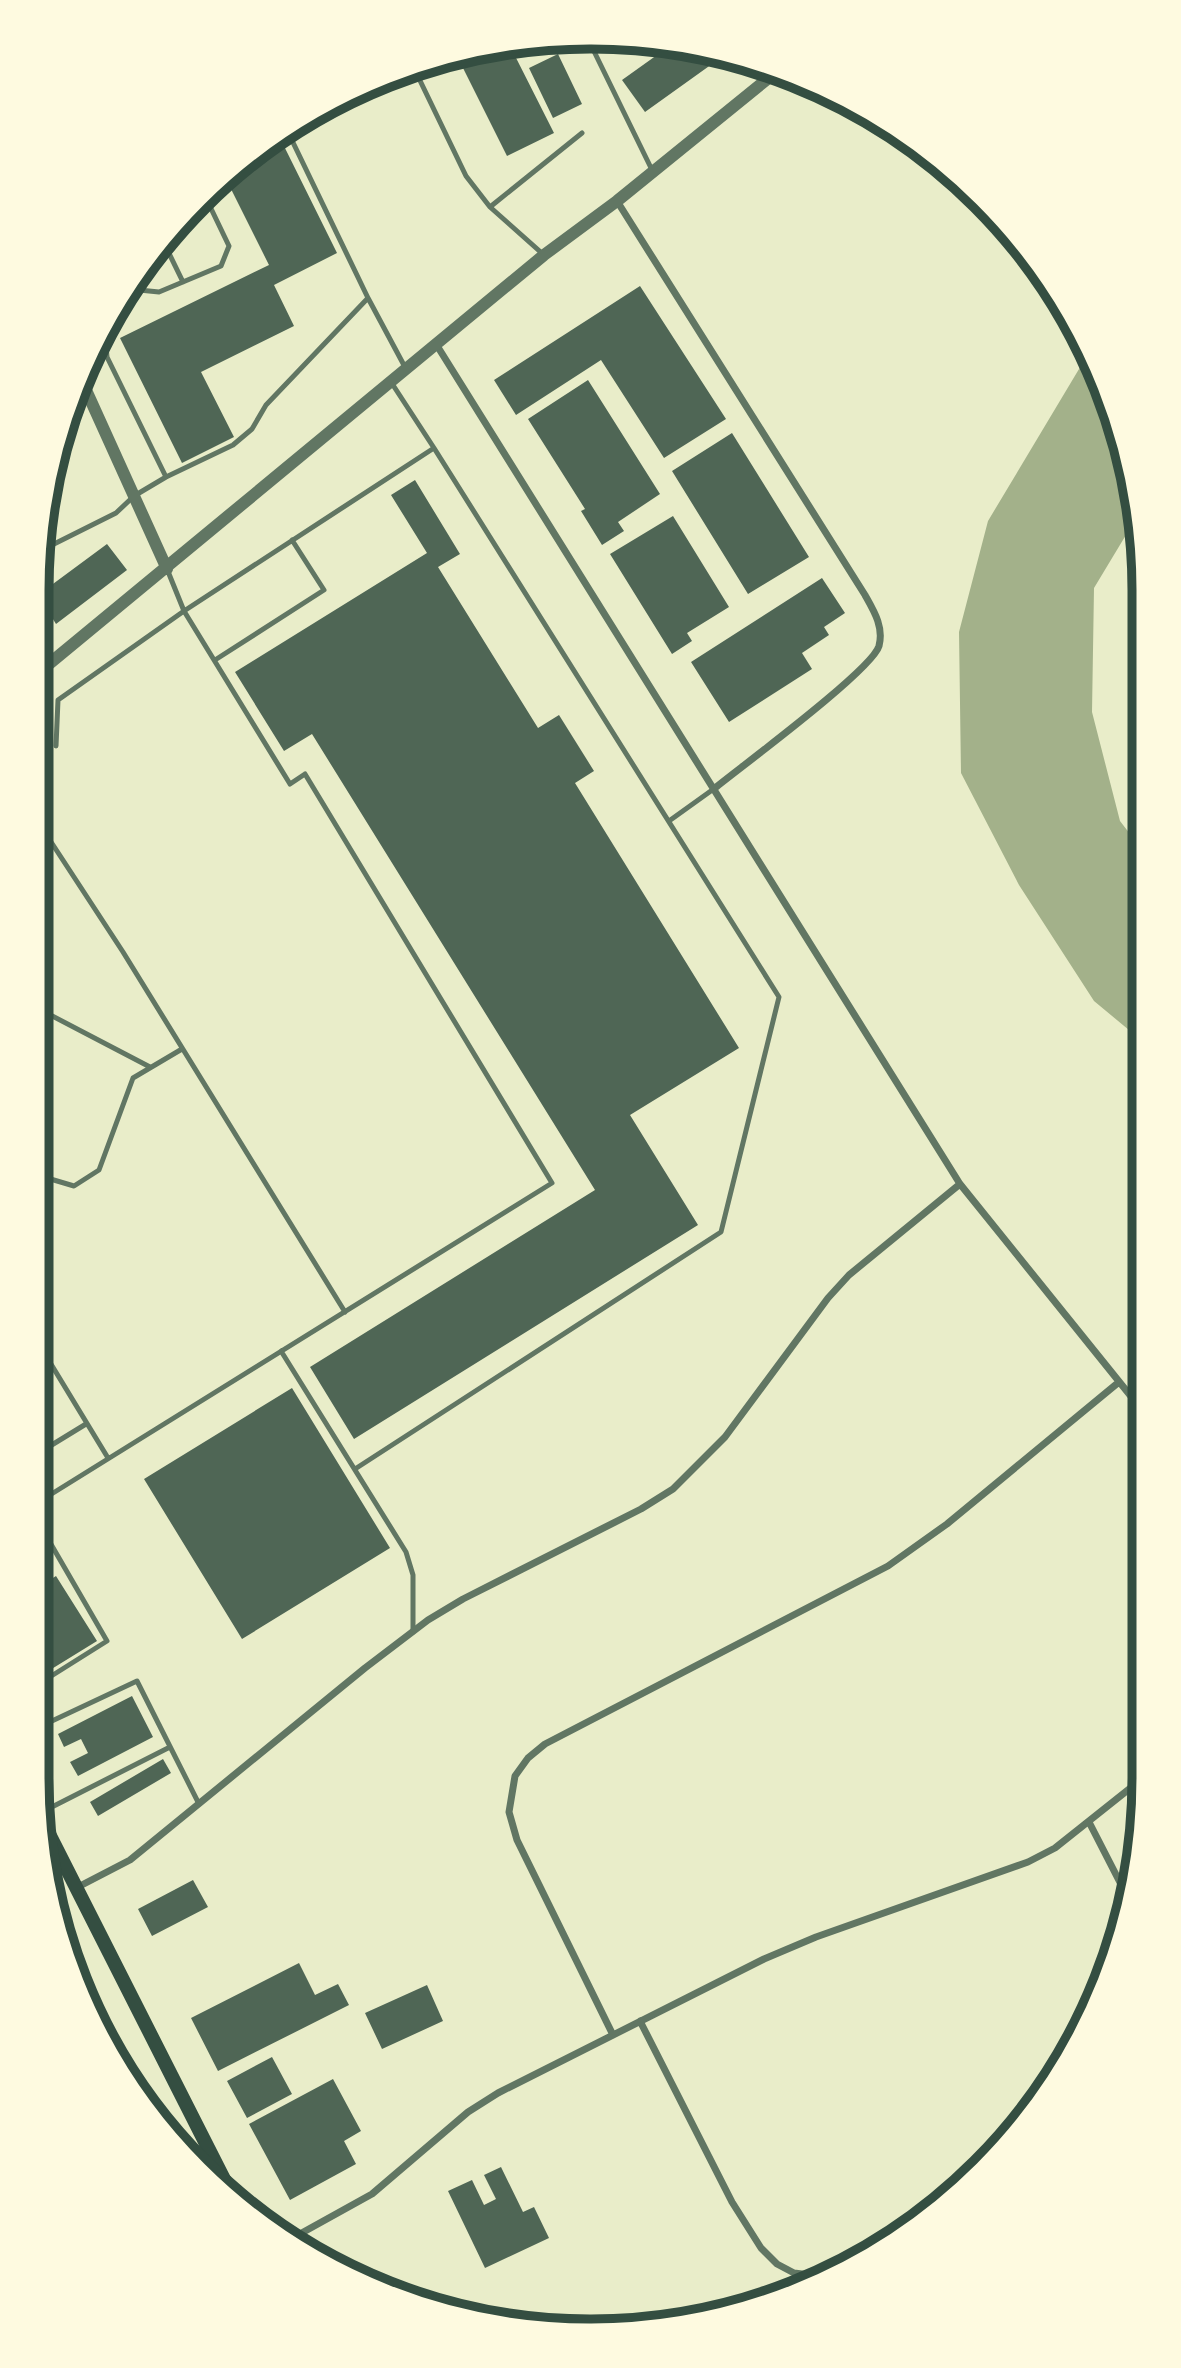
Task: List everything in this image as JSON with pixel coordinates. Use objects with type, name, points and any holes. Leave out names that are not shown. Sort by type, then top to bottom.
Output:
[{"type":"main road","points":[[53,1843],[221,2173]]},
{"type":"street","points":[[49,664],[544,255],[617,201],[768,79]]},
{"type":"street","points":[[617,201],[865,595],[880,632],[878,648],[864,667],[715,788]]},
{"type":"street","points":[[436,344],[960,1184],[1132,1398]]},
{"type":"street","points":[[87,392],[167,569]]},
{"type":"street","points":[[76,1888],[130,1860],[413,1632],[463,1599],[641,1509],[673,1489],[725,1437],[828,1298],[849,1275],[960,1184]]},
{"type":"street","points":[[613,2035],[517,1840],[509,1812],[509,1797],[515,1776],[528,1758],[545,1744],[636,1695],[888,1566],[947,1524],[1119,1382]]},
{"type":"street","points":[[300,2234],[372,2194],[478,2105],[640,2021],[817,1937],[1028,1862],[1055,1848],[1132,1788]]},
{"type":"street","points":[[1089,1822],[1121,1885]]},
{"type":"street","points":[[640,2021],[732,2202],[761,2248],[777,2264],[794,2273],[806,2274]]},
{"type":"lane","points":[[593,49],[653,172]]},
{"type":"lane","points":[[418,77],[466,176],[490,206],[544,255]]},
{"type":"lane","points":[[490,206],[582,133]]},
{"type":"lane","points":[[291,139],[368,298],[406,369]]},
{"type":"lane","points":[[140,290],[159,292],[221,266],[229,246],[210,206]]},
{"type":"lane","points":[[168,252],[183,282]]},
{"type":"lane","points":[[51,545],[116,513],[134,496],[166,477],[233,444],[252,429],[266,405],[368,298]]},
{"type":"lane","points":[[106,349],[166,477]]},
{"type":"lane","points":[[355,1469],[721,1233],[779,997],[391,382]]},
{"type":"lane","points":[[56,746],[58,699],[184,611],[434,448]]},
{"type":"lane","points":[[215,660],[324,590],[292,540]]},
{"type":"lane","points":[[49,1495],[552,1184],[305,774],[290,784],[184,611],[167,569]]},
{"type":"lane","points":[[669,821],[715,788]]},
{"type":"lane","points":[[49,839],[345,1312]]},
{"type":"lane","points":[[49,1014],[150,1067]]},
{"type":"lane","points":[[49,1179],[74,1186],[99,1170],[132,1078],[182,1049]]},
{"type":"lane","points":[[281,1351],[406,1552],[413,1576],[413,1632]]},
{"type":"lane","points":[[49,1361],[108,1458]]},
{"type":"lane","points":[[49,1447],[86,1424]]},
{"type":"lane","points":[[49,1541],[107,1641],[49,1677]]},
{"type":"lane","points":[[49,1722],[136,1681],[199,1804]]},
{"type":"lane","points":[[50,1808],[170,1747]]},
{"type":"shaded area","points":[[1082,364],[1114,450],[1128,531],[1094,588],[1092,712],[1120,821],[1132,837],[1132,1033],[1094,1001],[1019,885],[961,773],[959,632],[988,521]]},
{"type":"building","points":[[558,54],[582,104],[553,118],[529,68]]},
{"type":"building","points":[[659,54],[713,63],[645,112],[622,80]]},
{"type":"building","points":[[514,55],[554,133],[507,156],[461,64]]},
{"type":"building","points":[[283,145],[337,253],[274,285],[294,326],[201,372],[234,437],[182,463],[120,338],[269,265],[230,186]]},
{"type":"building","points":[[640,286],[726,419],[664,458],[601,360],[516,415],[494,380]]},
{"type":"building","points":[[588,380],[660,494],[618,522],[624,531],[602,545],[581,511],[585,509],[528,419]]},
{"type":"building","points":[[732,433],[809,557],[748,594],[672,471]]},
{"type":"building","points":[[415,480],[460,554],[438,567],[538,728],[559,715],[594,771],[575,783],[739,1048],[630,1115],[698,1225],[354,1439],[310,1367],[595,1190],[312,734],[284,751],[235,672],[427,553],[391,495]]},
{"type":"building","points":[[673,516],[729,607],[687,633],[692,641],[672,654],[610,554]]},
{"type":"building","points":[[107,544],[127,570],[56,624],[49,613],[49,587]]},
{"type":"building","points":[[822,578],[845,613],[824,627],[829,635],[802,653],[812,669],[729,722],[691,662]]},
{"type":"building","points":[[292,1388],[390,1548],[242,1639],[144,1479]]},
{"type":"building","points":[[56,1576],[97,1641],[49,1671],[49,1580]]},
{"type":"building","points":[[132,1696],[153,1737],[78,1776],[70,1762],[88,1753],[81,1739],[64,1747],[58,1734]]},
{"type":"building","points":[[163,1759],[171,1773],[98,1816],[90,1802]]},
{"type":"building","points":[[193,1880],[208,1907],[152,1936],[138,1909]]},
{"type":"building","points":[[299,1963],[315,1995],[338,1984],[349,2005],[218,2071],[191,2018]]},
{"type":"building","points":[[427,1985],[443,2021],[382,2049],[365,2013]]},
{"type":"building","points":[[272,2057],[292,2094],[247,2118],[227,2081]]},
{"type":"building","points":[[333,2079],[361,2131],[344,2141],[356,2164],[290,2200],[249,2124]]},
{"type":"building","points":[[501,2167],[523,2212],[534,2207],[549,2238],[485,2268],[448,2191],[472,2180],[484,2205],[496,2199],[484,2175]]}]
